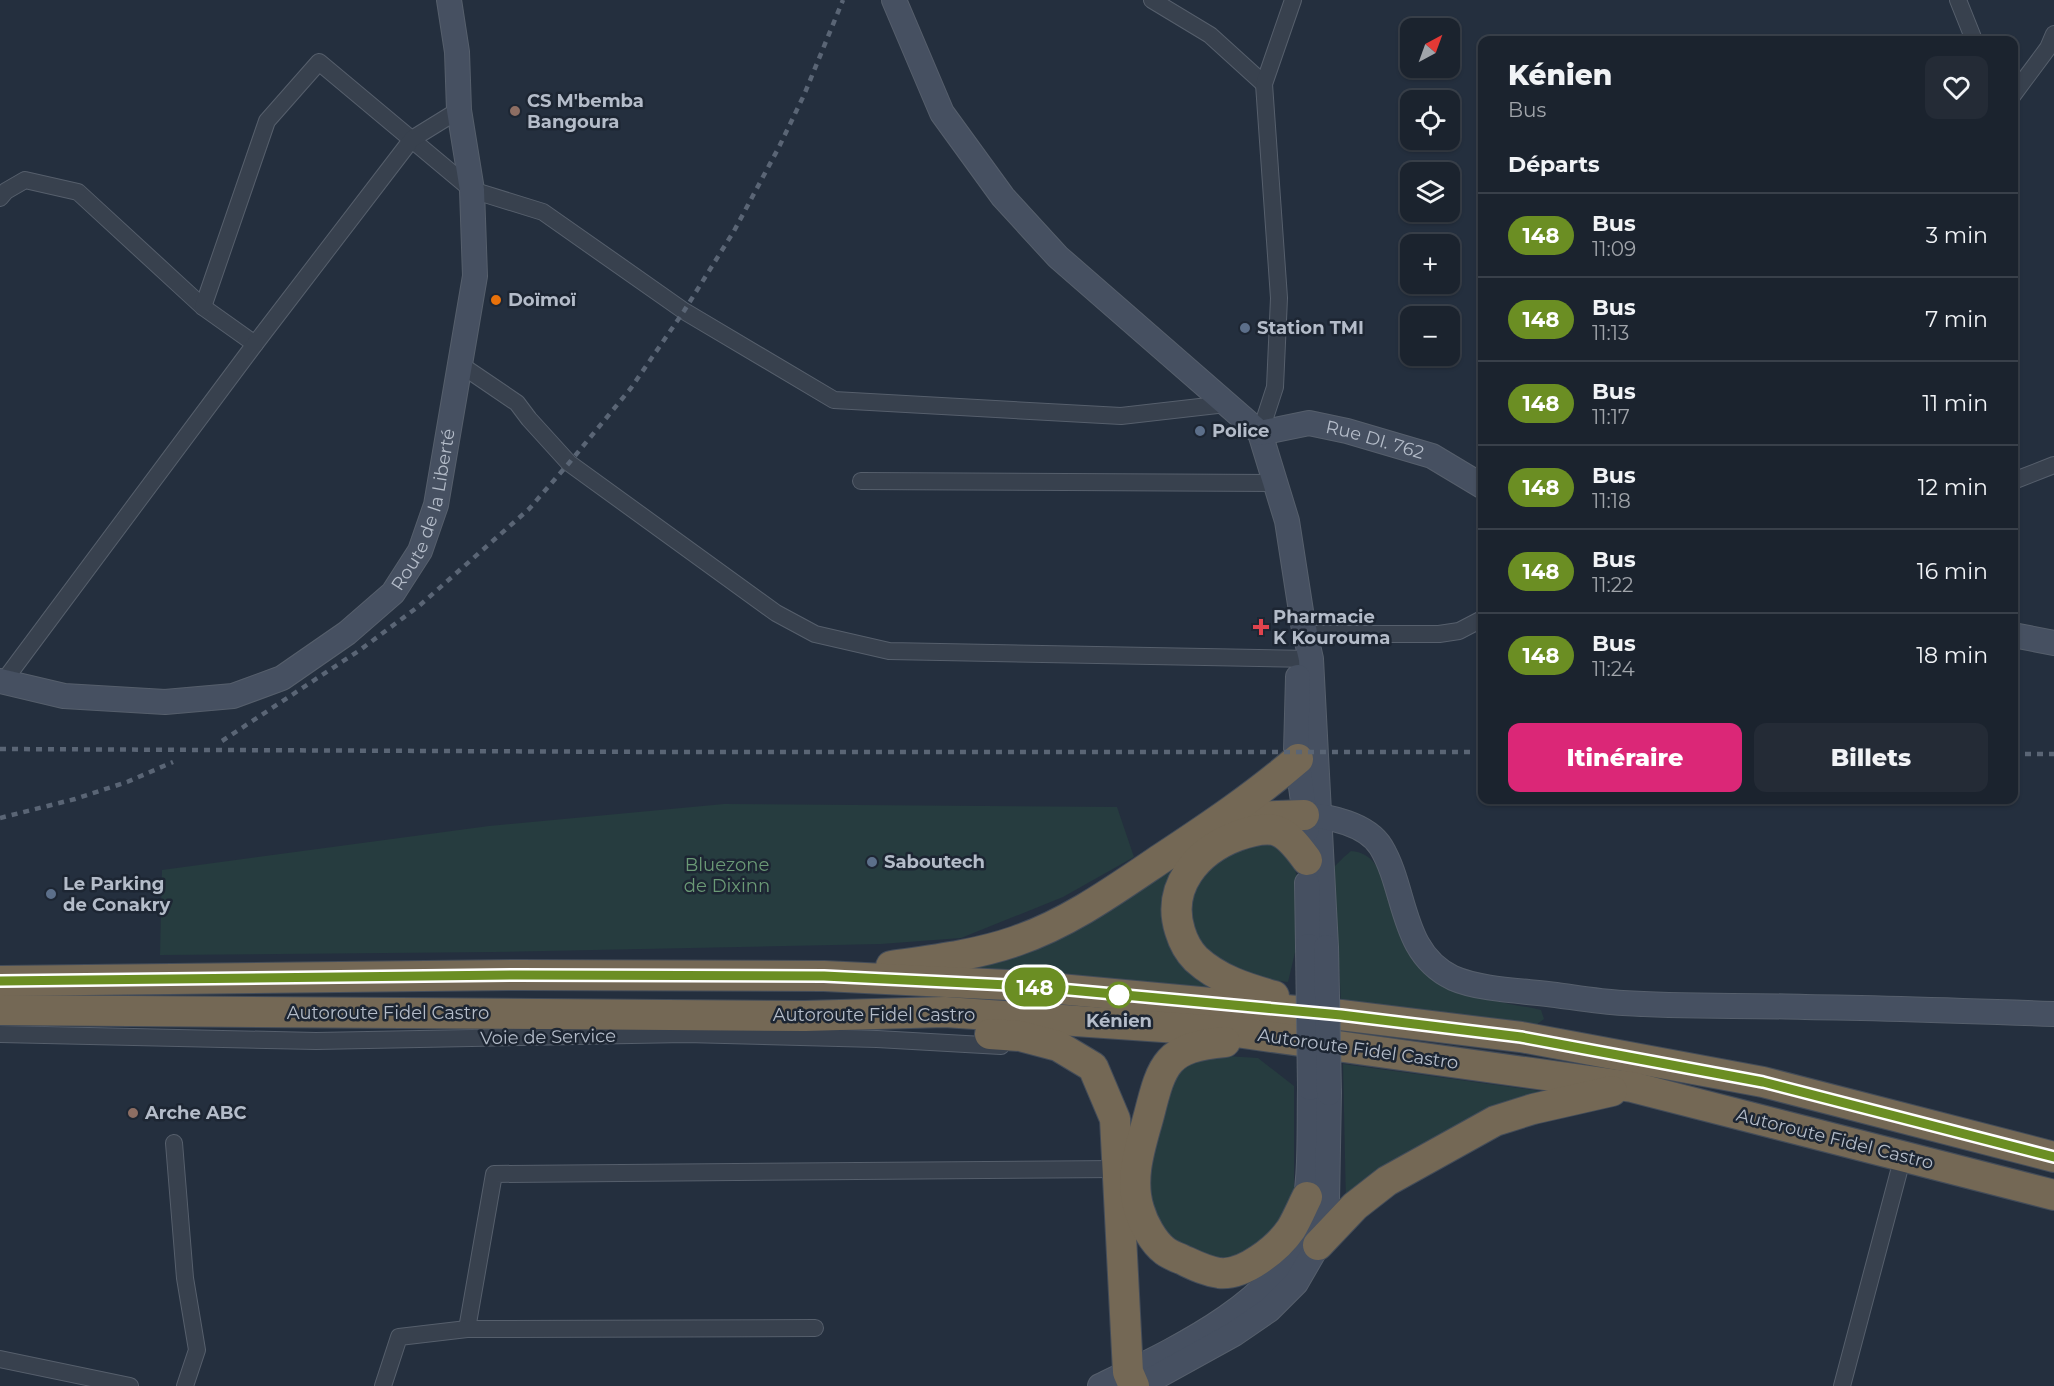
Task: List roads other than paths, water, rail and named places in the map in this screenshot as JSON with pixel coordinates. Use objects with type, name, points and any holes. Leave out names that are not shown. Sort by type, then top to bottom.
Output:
[{"type":"highway","points":[[824,976],[958,956],[1016,941],[1055,924],[1103,898],[1210,826],[1269,784],[1298,759]]},
{"type":"highway","points":[[1210,826],[1259,816],[1313,823]]},
{"type":"highway","points":[[1313,823],[1249,832],[1223,841],[1193,865],[1176,902],[1177,920],[1183,940],[1195,958],[1236,985],[1341,1015]]},
{"type":"highway","points":[[1274,830],[1286,836],[1307,860]]},
{"type":"highway","name":"Autoroute Fidel Castro","points":[[0,981],[517,975],[824,976],[1027,986],[1341,1015],[1521,1037],[1763,1082],[2054,1157]]},
{"type":"highway","name":"Autoroute Fidel Castro","points":[[0,1010],[805,1016],[945,1012],[1236,1032],[1632,1087],[2054,1195]]},
{"type":"highway","points":[[805,1016],[1020,1036],[1058,1046],[1093,1067],[1114,1119],[1116,1169],[1134,1381]]},
{"type":"highway","points":[[1273,1038],[1206,1044],[1174,1055],[1163,1068],[1156,1084],[1135,1169],[1138,1208],[1151,1234],[1165,1251],[1202,1270],[1222,1274],[1241,1269],[1265,1256],[1290,1230],[1307,1197]]},
{"type":"highway","points":[[1318,1245],[1355,1206],[1387,1180],[1494,1121],[1533,1109],[1632,1087]]},
{"type":"main road","name":"Route de la Liberté","points":[[2,682],[64,696],[165,702],[233,696],[282,678],[347,633],[393,593],[420,551],[436,506],[475,276],[472,190],[459,110],[457,52],[449,0]]},
{"type":"main road","points":[[904,7],[942,113],[1003,197],[1058,257],[1260,433],[1287,521],[1304,629],[1313,823],[1320,1090],[1327,1201],[1318,1245],[1296,1283],[1269,1311],[1234,1334],[1134,1381],[1100,1386]]},
{"type":"main road","name":"Rue DI. 762","points":[[1260,433],[1309,423],[1347,431],[1432,456],[1478,484]]},
{"type":"main road","points":[[2018,636],[2054,643]]},
{"type":"main road","points":[[1305,659],[1296,751],[1313,823],[1307,860],[1317,947]]},
{"type":"main road","points":[[1313,823],[1334,818],[1366,833],[1380,846],[1396,883],[1409,928],[1426,958],[1453,978],[1486,986],[1623,1003],[1896,1008],[2054,1014]]},
{"type":"main road","points":[[1134,1381],[1260,1292],[1287,1262],[1300,1232],[1307,1197],[1320,1090]]},
{"type":"street","points":[[1152,0],[1210,35],[1264,84]]},
{"type":"street","points":[[1260,433],[1275,387],[1279,298],[1264,84],[1293,0]]},
{"type":"street","points":[[1958,0],[1972,36]]},
{"type":"street","points":[[2018,88],[2048,48],[2054,34]]},
{"type":"street","points":[[202,307],[267,121],[319,62],[472,190],[543,212],[684,311],[834,400],[1121,416],[1226,404]]},
{"type":"street","points":[[2,682],[412,139],[459,110]]},
{"type":"street","points":[[2,193],[26,180],[78,192],[202,307],[255,344]]},
{"type":"street","points":[[461,365],[517,403],[569,462],[776,613],[815,634],[889,651],[1305,659]]},
{"type":"street","points":[[2018,479],[2054,465]]},
{"type":"street","points":[[861,481],[1276,483]]},
{"type":"street","points":[[1304,629],[1439,634],[1459,631],[1478,621]]},
{"type":"street","name":"Voie de Service","points":[[0,1034],[316,1041],[686,1034],[877,1039],[1023,1048],[1046,1051],[1093,1067]]},
{"type":"street","points":[[174,1143],[185,1278],[197,1350],[185,1386]]},
{"type":"street","points":[[1842,1386],[1903,1156]]},
{"type":"street","points":[[466,1329],[494,1174],[1116,1169]]},
{"type":"street","points":[[383,1386],[399,1338],[466,1329],[815,1328]]},
{"type":"street","points":[[0,1359],[130,1386]]},
{"type":"railway","points":[[222,741],[360,650],[419,606],[529,509],[569,463],[631,388],[684,311],[734,231],[804,95],[843,0]]},
{"type":"railway","points":[[0,749],[1478,752]]},
{"type":"railway","points":[[2018,754],[2054,754]]},
{"type":"railway","points":[[0,818],[75,799],[127,782],[173,762]]},
{"type":"place","name":"CS M'bemba Bangoura","points":[[515,111]]},
{"type":"place","name":"Doïmoï","points":[[496,300]]},
{"type":"place","name":"Station TMI","points":[[1245,328]]},
{"type":"place","name":"Police","points":[[1200,431]]},
{"type":"place","name":"Pharmacie K Kourouma","points":[[1261,627]]},
{"type":"place","name":"Saboutech","points":[[872,862]]},
{"type":"place","name":"Le Parking de Conakry","points":[[51,894]]},
{"type":"place","name":"Kénien","points":[[1119,995]]},
{"type":"place","name":"Arche ABC","points":[[133,1113]]},
{"type":"park label","name":"Bluezone de Dixinn","points":[[727,875]]}]
